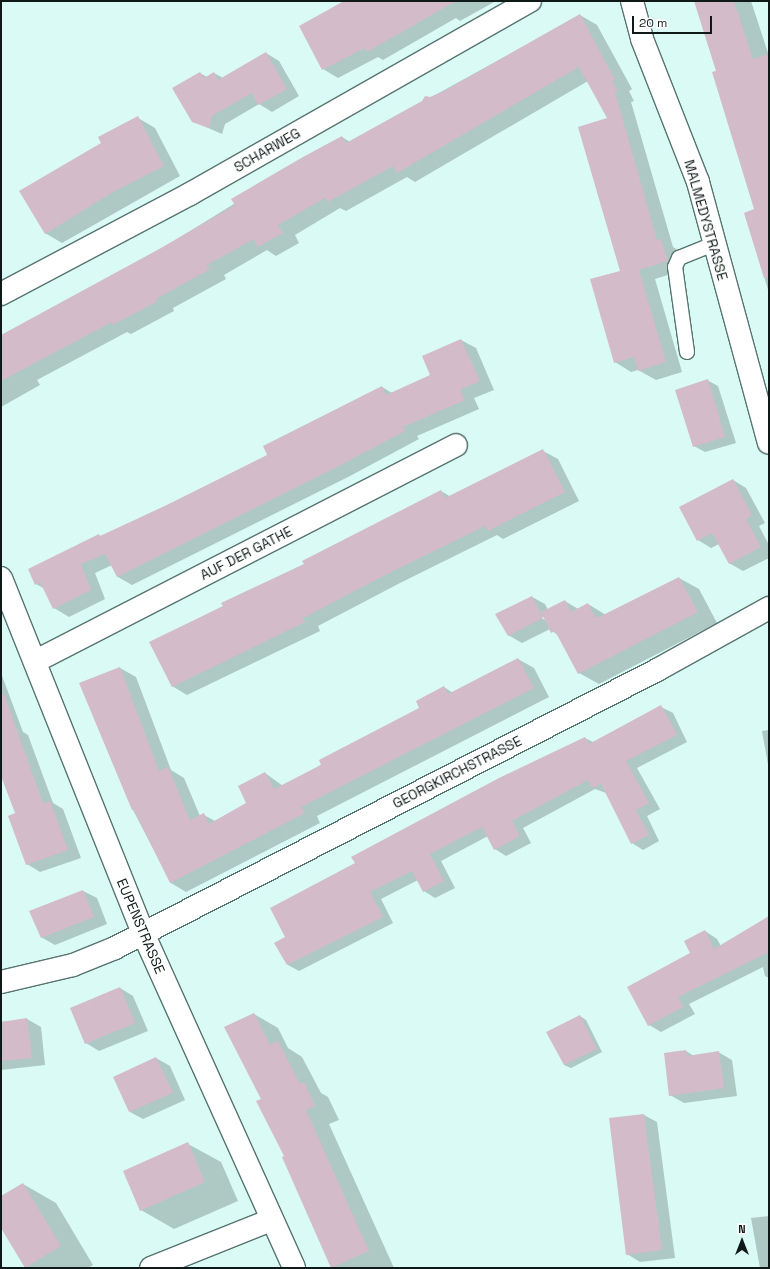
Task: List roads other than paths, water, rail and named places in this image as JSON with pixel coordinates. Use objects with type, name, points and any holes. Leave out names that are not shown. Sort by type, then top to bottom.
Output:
[{"type":"street","name":"SCHARWEG","points":[[1,294],[190,194],[530,1]]},
{"type":"street","name":"MALMEDYSTRASSE","points":[[632,1],[642,39],[698,182],[769,443]]},
{"type":"street","name":"AUF DER GATHE","points":[[36,661],[456,446]]},
{"type":"street","name":"EUPENSTRASSE","points":[[1,578],[36,661],[143,933],[271,1220],[294,1268]]},
{"type":"street","name":"GEORGKIRCHSTRASSE","points":[[1,982],[73,965],[143,933],[657,670],[769,608]]},
{"type":"street","points":[[151,1268],[271,1220]]},
{"type":"lane","points":[[686,352],[675,268],[679,258],[714,244]]}]
